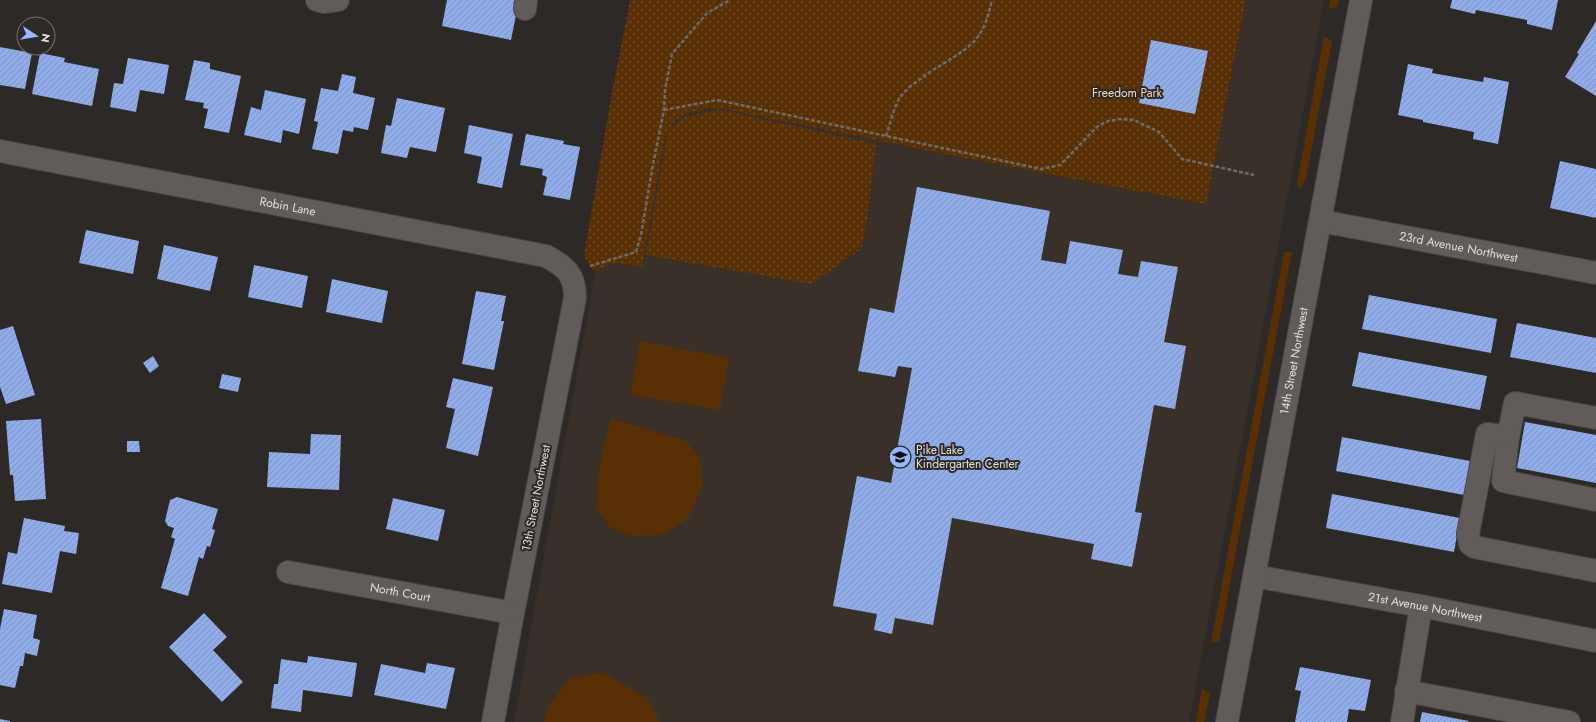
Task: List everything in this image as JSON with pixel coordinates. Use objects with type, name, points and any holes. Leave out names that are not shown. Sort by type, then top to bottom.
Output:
[{"type":"street","points":[[317,0],[325,2],[338,0]]},
{"type":"street","name":"14th Street Northwest","points":[[1227,722],[1361,0]]},
{"type":"street","name":"Robin Lane","points":[[0,151],[546,256],[561,264],[570,274]]},
{"type":"street","name":"23rd Avenue Northwest","points":[[1321,221],[1596,273]]},
{"type":"street","name":"13th Street Northwest","points":[[493,722],[575,298],[575,285],[570,274]]},
{"type":"street","points":[[1596,418],[1515,403],[1508,437],[1503,481],[1596,500]]},
{"type":"street","points":[[1508,437],[1487,434],[1468,534],[1470,544],[1474,547],[1596,571]]},
{"type":"street","name":"North Court","points":[[288,572],[513,613]]},
{"type":"street","name":"21st Avenue Northwest","points":[[1254,576],[1421,606],[1596,641]]},
{"type":"street","points":[[1402,722],[1421,606]]},
{"type":"street","points":[[1406,691],[1569,722]]},
{"type":"path","points":[[570,274],[596,264],[636,252],[641,235],[664,110],[665,90],[672,54],[707,13],[730,0]]},
{"type":"path","points":[[886,136],[900,98],[909,88],[928,72],[949,60],[981,33],[988,17],[992,0]]},
{"type":"path","points":[[664,110],[717,100],[1041,169],[1060,165],[1098,126],[1108,121],[1122,119],[1134,120],[1158,132],[1182,159],[1254,175]]},
{"type":"shaded area","name":"Pike Lake Kindergarten Center","points":[[1246,0],[1324,0],[1189,722],[514,722],[596,269],[615,263],[642,267],[668,127],[688,113],[705,108],[723,109],[964,158],[1206,204]]},
{"type":"green space","name":"Freedom Park","points":[[630,0],[1246,0],[1206,204],[964,158],[723,109],[705,109],[688,113],[674,122],[665,138],[642,267],[615,263],[593,271],[584,255],[611,98]]},
{"type":"green space","points":[[1330,0],[1339,0],[1337,7],[1329,9]]},
{"type":"green space","points":[[1324,36],[1332,41],[1306,179],[1299,189],[1297,183]]},
{"type":"green space","points":[[720,110],[876,144],[868,213],[861,249],[811,284],[646,255],[668,130],[687,116]]},
{"type":"green space","points":[[1284,252],[1292,252],[1219,642],[1211,642]]},
{"type":"green space","points":[[640,341],[729,358],[720,410],[630,395]]},
{"type":"green space","points":[[611,419],[685,440],[700,457],[703,486],[688,518],[664,535],[631,536],[611,528],[596,508],[600,464]]},
{"type":"green space","points":[[603,672],[648,699],[660,722],[544,722],[547,708],[570,678]]},
{"type":"green space","points":[[1202,688],[1210,694],[1204,722],[1196,722]]},
{"type":"building","points":[[447,0],[519,0],[511,40],[442,26]]},
{"type":"building","points":[[1452,0],[1558,0],[1552,30],[1527,24],[1527,20],[1476,10],[1475,14],[1450,8]]},
{"type":"building","points":[[1596,21],[1596,96],[1565,77]]},
{"type":"building","points":[[1151,40],[1208,51],[1195,114],[1139,103]]},
{"type":"building","points":[[0,47],[16,50],[16,56],[31,56],[25,89],[0,85]]},
{"type":"building","points":[[39,56],[55,56],[65,58],[64,62],[99,69],[92,106],[32,94]]},
{"type":"building","points":[[128,58],[169,65],[164,94],[140,90],[136,112],[110,107],[114,83],[123,84]]},
{"type":"building","points":[[194,60],[210,63],[210,69],[241,76],[229,133],[204,128],[208,109],[203,108],[204,103],[185,100]]},
{"type":"building","points":[[1408,64],[1433,69],[1432,73],[1483,82],[1484,77],[1509,82],[1498,144],[1473,139],[1474,132],[1423,122],[1423,120],[1398,115]]},
{"type":"building","points":[[342,74],[356,77],[353,93],[375,98],[368,130],[354,127],[353,132],[343,130],[338,154],[312,149],[318,122],[314,121],[321,88],[338,91]]},
{"type":"building","points":[[265,90],[306,99],[299,134],[283,130],[281,143],[244,135],[251,107],[261,110]]},
{"type":"building","points":[[397,98],[445,108],[436,152],[410,147],[407,158],[381,153],[386,125],[391,126]]},
{"type":"building","points":[[469,125],[513,134],[502,188],[477,183],[482,157],[464,153]]},
{"type":"building","points":[[526,134],[564,141],[563,144],[580,147],[570,200],[543,195],[547,177],[542,175],[543,169],[520,165]]},
{"type":"building","points":[[1560,161],[1596,169],[1596,218],[1550,208]]},
{"type":"building","points":[[917,187],[1050,211],[1041,260],[1066,264],[1070,241],[1123,250],[1118,274],[1138,277],[1141,261],[1178,267],[1164,342],[1186,346],[1175,409],[1154,405],[1135,512],[1142,513],[1132,567],[1091,559],[1094,544],[952,518],[933,625],[895,618],[892,634],[874,630],[877,614],[833,606],[857,476],[891,483],[912,368],[898,366],[895,377],[858,371],[870,308],[894,313]]},
{"type":"building","points":[[86,230],[139,241],[133,274],[79,263]]},
{"type":"building","points":[[164,245],[218,257],[210,291],[157,279]]},
{"type":"building","points":[[254,265],[308,276],[302,308],[248,297]]},
{"type":"building","points":[[332,279],[388,291],[382,323],[326,312]]},
{"type":"building","points":[[476,291],[506,296],[501,321],[504,321],[494,370],[462,364]]},
{"type":"building","points":[[1369,295],[1497,319],[1491,353],[1362,329]]},
{"type":"building","points":[[1517,323],[1596,338],[1596,373],[1510,357]]},
{"type":"building","points":[[13,326],[35,395],[6,404],[0,387],[0,330]]},
{"type":"building","points":[[1359,352],[1487,376],[1480,410],[1352,386]]},
{"type":"building","points":[[153,356],[159,366],[150,373],[143,363]]},
{"type":"building","points":[[222,374],[241,378],[238,392],[219,388]]},
{"type":"building","points":[[453,378],[493,387],[478,456],[446,448],[455,409],[446,407]]},
{"type":"building","points":[[41,419],[46,499],[15,501],[13,475],[10,475],[6,421]]},
{"type":"building","points":[[1525,422],[1596,435],[1596,483],[1517,468]]},
{"type":"building","points":[[311,434],[341,435],[339,490],[267,487],[269,452],[310,454]]},
{"type":"building","points":[[1342,437],[1470,461],[1464,495],[1336,471]]},
{"type":"building","points":[[127,441],[139,441],[140,452],[127,452]]},
{"type":"building","points":[[1332,494],[1460,518],[1454,552],[1326,528]]},
{"type":"building","points":[[177,497],[218,509],[212,529],[215,530],[210,547],[207,546],[203,559],[199,557],[188,596],[161,588],[175,539],[171,537],[174,528],[168,526],[165,521],[170,500]]},
{"type":"building","points":[[393,498],[445,510],[438,541],[386,529]]},
{"type":"building","points":[[24,518],[65,526],[64,531],[79,533],[76,554],[60,551],[52,593],[2,584],[8,552],[17,554]]},
{"type":"building","points":[[4,609],[37,615],[33,638],[40,640],[37,656],[25,653],[23,666],[20,666],[15,688],[0,685],[0,629]]},
{"type":"building","points":[[204,613],[227,637],[213,650],[243,682],[222,702],[169,647]]},
{"type":"building","points":[[308,656],[357,663],[352,697],[303,690],[301,712],[271,708],[274,684],[278,684],[281,659],[307,663]]},
{"type":"building","points":[[427,663],[455,668],[446,709],[374,695],[381,664],[425,673]]},
{"type":"building","points":[[1300,667],[1371,680],[1365,711],[1349,709],[1347,722],[1295,722],[1301,691],[1295,690]]},
{"type":"building","points":[[1422,712],[1469,721],[1420,722]]},
{"type":"building","points":[[0,719],[10,721],[10,722],[0,722]]},
{"type":"place","name":"Pike Lake Kindergarten Center","points":[[900,457]]}]
